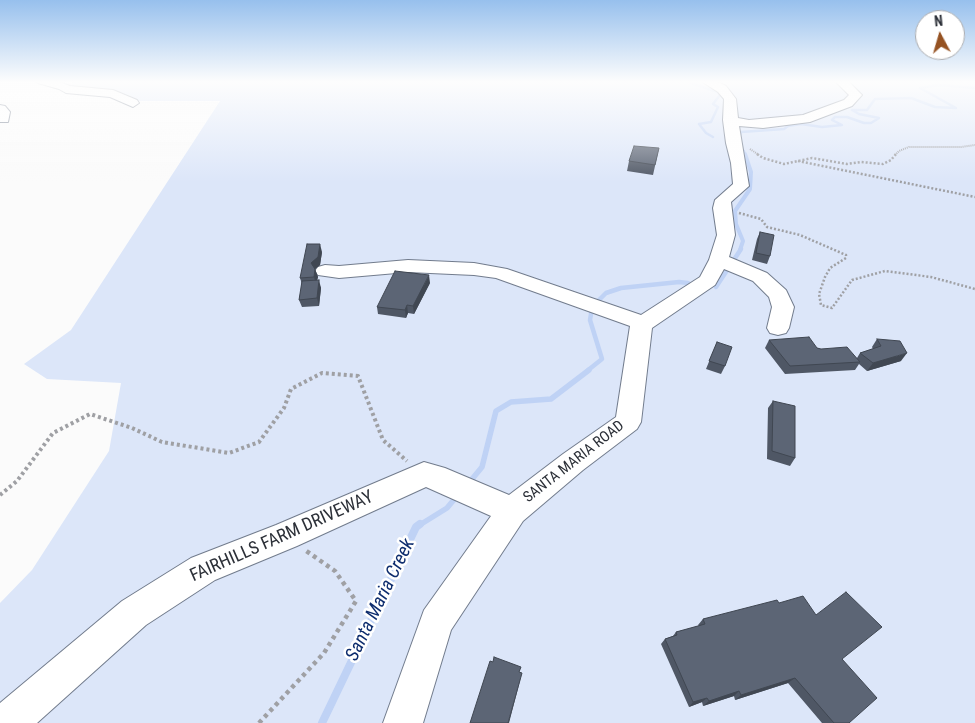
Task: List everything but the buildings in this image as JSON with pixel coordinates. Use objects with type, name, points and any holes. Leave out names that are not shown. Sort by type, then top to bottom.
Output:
[{"type":"street","points":[[325,271],[339,272],[408,266],[474,269],[500,273],[643,324],[708,281],[726,263],[723,200],[741,186],[733,115]]},
{"type":"street","points":[[736,130],[805,119],[816,115]]},
{"type":"street","points":[[726,263],[760,277],[779,295],[783,307],[778,328]]},
{"type":"street","name":"SANTA MARIA ROAD","points":[[403,723],[436,622],[457,589],[503,506],[573,462],[628,422],[641,325],[643,324]]},
{"type":"street","points":[[430,476],[503,506]]},
{"type":"street","name":"FAIRHILLS FARM DRIVEWAY","points":[[7,723],[134,613],[203,569],[430,476]]},
{"type":"path","points":[[736,130],[750,149],[763,158],[784,164],[812,158],[847,164],[860,162],[883,164],[891,160],[899,151],[910,147],[961,147],[975,145]]},
{"type":"path","points":[[798,160],[975,197]]},
{"type":"path","points":[[722,208],[761,219],[767,227],[800,235],[846,255],[846,258],[830,268],[825,277],[819,294],[821,305],[832,308],[852,280],[885,271],[922,276],[975,289]]},
{"type":"path","points":[[0,495],[17,481],[54,433],[90,414],[132,428],[162,442],[229,453],[259,442],[284,408],[291,389],[322,373],[358,376],[383,440],[430,476]]},
{"type":"path","points":[[259,723],[324,653],[356,601],[335,572],[286,536]]},
{"type":"shaded area","points":[[211,115],[975,115],[975,723],[0,723],[0,603],[32,570],[109,451],[121,383],[47,379],[24,364],[71,330]]},
{"type":"waterway","name":"Santa Maria Creek","points":[[713,137],[706,133],[699,124],[711,122],[714,115]]},
{"type":"waterway","points":[[740,137],[741,132],[784,129],[788,126],[801,124],[822,127],[842,125],[832,120],[835,117],[847,117],[864,123],[871,123],[879,118],[863,115]]},
{"type":"waterway","name":"Santa Maria Creek","points":[[744,151],[745,155]]},
{"type":"waterway","name":"Santa Maria Creek","points":[[740,250],[743,241],[736,224],[735,211],[750,189],[751,172],[745,154]]},
{"type":"waterway","name":"Santa Maria Creek","points":[[716,287],[741,249]]},
{"type":"waterway","name":"Santa Maria Creek","points":[[598,301],[606,293],[621,288],[679,282],[688,283]]},
{"type":"waterway","name":"Santa Maria Creek","points":[[587,371],[602,359],[590,320],[592,308]]},
{"type":"waterway","name":"Santa Maria Creek","points":[[468,484],[482,467],[496,411],[511,402],[551,399],[589,370]]},
{"type":"waterway","name":"Santa Maria Creek","points":[[418,526],[447,508],[457,496]]},
{"type":"waterway","name":"Santa Maria Creek","points":[[322,723],[416,527],[420,524]]}]
